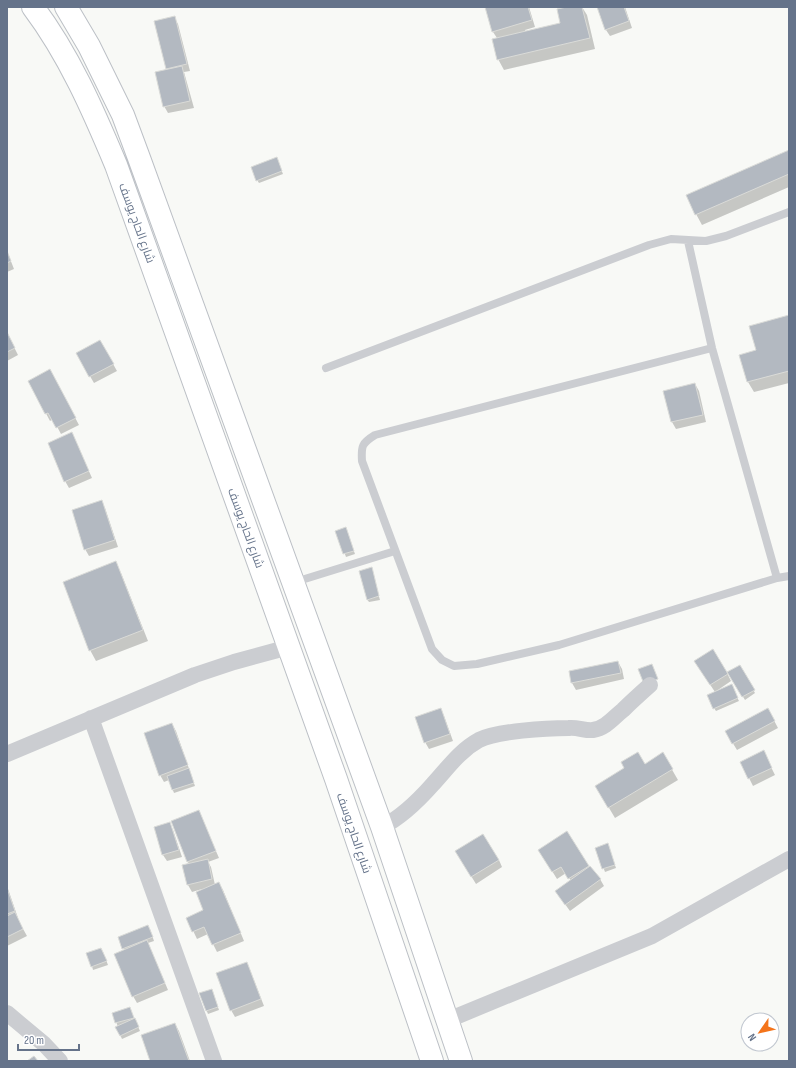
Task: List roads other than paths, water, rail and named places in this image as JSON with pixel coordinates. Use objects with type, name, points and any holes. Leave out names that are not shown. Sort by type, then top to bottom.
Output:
[{"type":"main road","name":"شارع الحاج يوسف","points":[[33,7],[42,18],[73,72],[95,115],[116,165],[339,787],[432,1061]]},
{"type":"main road","name":"شارع الحاج يوسف","points":[[66,7],[89,46],[131,137],[382,827],[461,1061]]},
{"type":"street","points":[[7,754],[195,675],[234,662],[289,647]]},
{"type":"street","points":[[382,827],[396,820],[411,807],[455,759],[479,740],[501,733],[571,728],[593,730],[611,722],[650,685]]},
{"type":"street","points":[[91,718],[214,1061]]},
{"type":"street","points":[[448,1020],[652,936],[789,859]]},
{"type":"street","points":[[7,1013],[44,1044],[60,1061]]},
{"type":"lane","points":[[326,368],[649,245],[671,239],[706,241],[726,236],[789,212]]},
{"type":"lane","points":[[688,240],[712,348],[777,578]]},
{"type":"lane","points":[[712,348],[375,435],[365,441],[361,449],[362,461],[432,649],[442,660],[454,666],[477,664],[558,645],[777,578],[789,576]]},
{"type":"lane","points":[[293,582],[395,551]]}]
